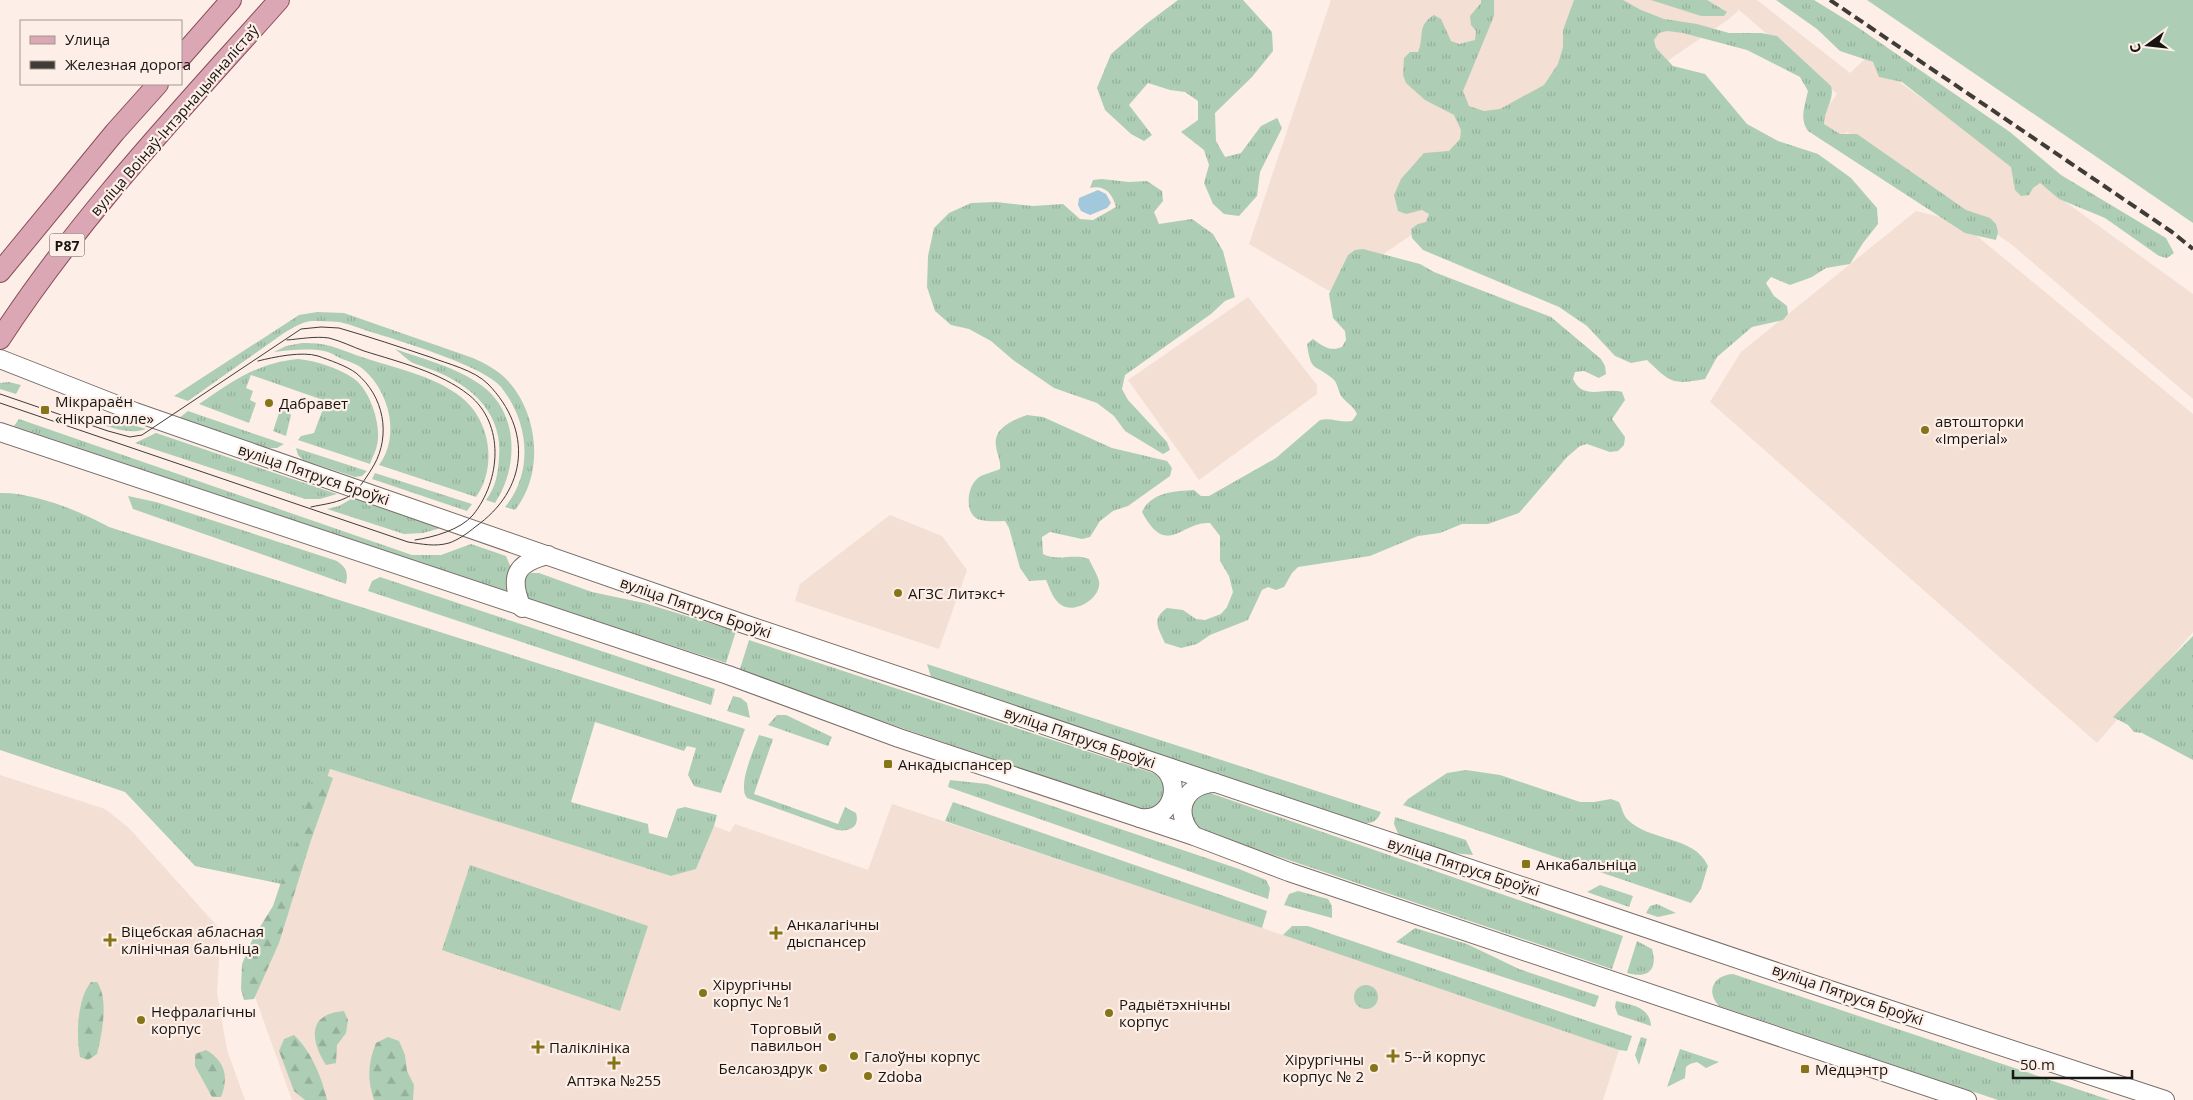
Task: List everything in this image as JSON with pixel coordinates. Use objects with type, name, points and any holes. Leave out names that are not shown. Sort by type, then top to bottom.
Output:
[{"type":"main road","points":[[182,56],[231,0]]},
{"type":"main road","name":"вуліца Воінаў-Інтэрнацыяналістаў","points":[[0,339],[69,242],[141,155],[279,0]]},
{"type":"main road","name":"Р87","points":[[0,272],[115,132],[157,85]]},
{"type":"main road","name":"вуліца Пятруся Броўкі","points":[[0,359],[135,412],[744,624],[2165,1100]]},
{"type":"main road","points":[[0,432],[522,608],[728,675],[899,738],[1194,836],[1288,872],[1967,1100]]},
{"type":"main road","points":[[522,608],[516,594],[516,580],[521,566],[532,559],[548,556]]},
{"type":"main road","points":[[1137,817],[1151,818],[1158,816],[1168,807],[1171,801],[1174,786],[1172,779],[1162,766],[1156,763]]},
{"type":"main road","points":[[1194,836],[1189,831],[1183,818],[1183,804],[1192,790],[1199,786],[1215,783]]},
{"type":"shaded area","points":[[1331,0],[1757,0],[1850,73],[1866,58],[2193,294],[2193,399],[2011,244],[1847,132],[1837,139],[1817,123],[1837,94],[1739,10],[1729,19],[1329,291],[1249,244]]},
{"type":"shaded area","points":[[1916,211],[1960,222],[2193,414],[2193,632],[2097,743],[1710,402],[1741,352]]},
{"type":"shaded area","points":[[1248,297],[1317,385],[1317,394],[1199,480],[1128,380]]},
{"type":"shaded area","points":[[890,515],[942,536],[967,570],[939,649],[795,601],[800,584]]},
{"type":"shaded area","name":"Анкалагічны дыспансер","points":[[330,769],[671,876],[696,869],[714,826],[730,832],[735,824],[868,870],[892,804],[1619,1050],[1603,1100],[292,1100],[254,994]]},
{"type":"shaded area","name":"Віцебская абласная клінічная бальніца","points":[[0,775],[105,809],[129,828],[217,926],[220,944],[217,993],[227,1050],[245,1100],[0,1100]]},
{"type":"green space","points":[[1178,0],[1243,0],[1272,32],[1273,51],[1252,77],[1215,113],[1216,141],[1225,157],[1241,153],[1261,126],[1277,118],[1282,128],[1260,172],[1257,196],[1239,216],[1224,214],[1213,204],[1204,183],[1209,165],[1204,150],[1181,132],[1198,120],[1198,101],[1185,92],[1170,90],[1148,83],[1129,105],[1152,135],[1144,141],[1131,134],[1105,110],[1097,88],[1111,54]]},
{"type":"green space","points":[[1481,0],[1494,0],[1494,16],[1463,91],[1469,106],[1484,111],[1500,109],[1544,85],[1558,64],[1563,47],[1563,30],[1574,0],[1623,0],[1641,10],[1664,19],[1697,24],[1729,33],[1761,33],[1777,36],[1831,86],[1832,95],[1824,124],[1840,134],[1857,134],[1966,210],[1990,218],[1996,224],[1998,232],[1996,240],[1965,233],[1808,131],[1803,117],[1808,91],[1800,77],[1747,50],[1683,33],[1667,31],[1659,33],[1654,40],[1656,48],[1673,66],[1705,74],[1747,124],[1778,141],[1818,154],[1851,178],[1877,208],[1878,224],[1850,264],[1826,268],[1812,277],[1790,285],[1771,277],[1766,283],[1774,296],[1787,306],[1788,314],[1783,320],[1752,327],[1717,357],[1705,379],[1678,382],[1667,378],[1647,360],[1631,363],[1615,356],[1587,326],[1559,307],[1423,250],[1412,238],[1411,229],[1418,224],[1426,222],[1429,214],[1422,210],[1406,214],[1398,211],[1394,195],[1401,179],[1424,153],[1449,151],[1460,139],[1461,130],[1454,115],[1425,100],[1406,83],[1403,75],[1404,58],[1410,52],[1418,52],[1423,27],[1428,19],[1434,15],[1441,19],[1451,41],[1459,44],[1475,40],[1476,31],[1471,25],[1470,16],[1481,3]]},
{"type":"green space","points":[[1651,0],[1707,0],[1727,12],[1724,16],[1701,16]]},
{"type":"green space","points":[[1776,0],[1814,0],[1853,24],[2010,132],[2061,175],[2166,238],[2174,253],[2167,258],[2159,256],[2105,218],[2059,199],[2040,183],[2033,188],[2029,195],[2021,196],[2015,190],[2011,167],[1902,82],[1879,77],[1873,62],[1840,51],[1817,29]]},
{"type":"green space","points":[[1867,0],[2193,0],[2193,223]]},
{"type":"green space","points":[[1093,180],[1129,182],[1147,181],[1162,191],[1163,201],[1154,212],[1159,224],[1192,219],[1213,234],[1223,251],[1235,297],[1225,301],[1211,314],[1125,375],[1122,389],[1128,400],[1167,442],[1170,450],[1163,454],[1125,431],[1114,416],[1097,403],[1054,388],[1013,360],[991,341],[969,329],[951,325],[935,311],[927,287],[928,256],[934,228],[949,213],[971,203],[996,202],[1033,206],[1063,204],[1080,219],[1093,220],[1116,207],[1107,191],[1095,187],[1090,188]]},
{"type":"green space","points":[[1363,249],[1420,264],[1434,272],[1551,317],[1601,359],[1605,366],[1606,374],[1599,378],[1584,371],[1575,372],[1573,379],[1577,386],[1582,390],[1595,392],[1622,392],[1625,400],[1612,419],[1625,437],[1624,445],[1618,451],[1610,452],[1587,444],[1580,446],[1567,457],[1519,513],[1488,524],[1462,524],[1440,533],[1418,536],[1370,556],[1298,567],[1284,587],[1276,590],[1268,587],[1262,590],[1248,620],[1210,635],[1197,644],[1181,648],[1165,643],[1158,628],[1157,620],[1167,608],[1183,610],[1196,619],[1205,620],[1221,614],[1227,607],[1233,592],[1229,576],[1220,561],[1220,536],[1210,523],[1200,524],[1167,536],[1159,533],[1151,526],[1142,512],[1151,500],[1164,494],[1194,490],[1201,496],[1209,496],[1276,458],[1320,420],[1352,421],[1357,414],[1342,397],[1335,381],[1312,364],[1307,344],[1313,339],[1330,349],[1342,347],[1346,340],[1345,331],[1333,318],[1329,294],[1348,255],[1355,250]]},
{"type":"green space","points":[[317,312],[344,313],[473,358],[492,368],[508,381],[526,410],[534,445],[534,462],[530,479],[524,496],[515,510],[505,507],[521,478],[524,463],[524,447],[518,416],[510,401],[501,387],[492,379],[460,363],[420,348],[339,322],[312,321],[284,333],[188,401],[174,396],[299,315]]},
{"type":"green space","points":[[302,343],[331,346],[413,373],[450,389],[461,397],[471,406],[479,418],[488,444],[487,472],[483,485],[476,497],[379,465],[386,453],[390,428],[389,414],[380,389],[361,367],[328,352],[306,349],[274,352],[286,346]]},
{"type":"green space","points":[[395,349],[461,373],[481,385],[493,396],[503,410],[511,441],[511,457],[503,489],[495,503],[486,500],[496,480],[499,457],[499,442],[496,428],[490,415],[473,393],[449,377],[413,363]]},
{"type":"green space","points":[[298,359],[319,363],[340,371],[353,378],[365,390],[373,408],[378,428],[376,450],[370,464],[298,440],[301,436],[314,433],[326,401],[251,375],[246,388],[253,391],[250,400],[256,403],[249,423],[199,404],[234,381],[257,369],[283,361]]},
{"type":"green space","points":[[9,382],[21,385],[16,394],[0,389],[0,383]]},
{"type":"green space","points":[[282,404],[291,415],[286,436],[273,431]]},
{"type":"green space","points":[[188,411],[284,444],[277,448],[269,448],[179,418]]},
{"type":"green space","points":[[1027,415],[1043,417],[1112,448],[1167,461],[1172,468],[1170,476],[1128,506],[1113,511],[1100,521],[1090,537],[1082,539],[1050,532],[1042,537],[1043,554],[1054,557],[1083,557],[1089,559],[1096,573],[1099,581],[1097,593],[1087,602],[1075,607],[1069,608],[1057,602],[1046,580],[1029,581],[1020,568],[1009,528],[1005,521],[975,518],[969,508],[969,494],[974,482],[980,477],[1000,469],[996,446],[998,434],[1010,422]]},
{"type":"green space","points":[[111,418],[146,429],[131,431],[106,426]]},
{"type":"green space","points":[[19,419],[412,555],[441,555],[471,544],[506,556],[511,568],[511,594],[14,426]]},
{"type":"green space","points":[[156,433],[337,494],[320,499],[305,499],[135,443]]},
{"type":"green space","points":[[296,448],[367,471],[362,476],[355,477],[303,460],[298,455]]},
{"type":"green space","points":[[375,473],[472,504],[467,511],[372,479]]},
{"type":"green space","points":[[0,493],[41,499],[84,515],[109,527],[745,729],[721,793],[694,786],[688,775],[696,748],[687,746],[684,751],[595,722],[571,802],[648,824],[649,833],[667,838],[677,809],[685,807],[717,815],[696,869],[671,876],[330,769],[291,886],[195,866],[125,792],[0,750]]},
{"type":"green space","points":[[128,496],[156,502],[337,561],[346,571],[346,584],[133,509]]},
{"type":"green space","points":[[353,498],[441,528],[423,533],[404,534],[327,509],[339,506]]},
{"type":"green space","points":[[531,573],[539,573],[592,592],[644,603],[736,631],[726,663],[530,600],[523,586],[525,579]]},
{"type":"green space","points":[[380,577],[715,689],[711,705],[368,591],[372,581]]},
{"type":"green space","points":[[2193,636],[2193,760],[2142,733],[2134,732],[2128,725],[2113,717]]},
{"type":"green space","points":[[749,640],[1156,774],[1165,786],[1165,798],[1156,807],[1138,809],[739,672]]},
{"type":"green space","points":[[927,664],[1381,812],[1374,821],[1362,824],[941,683],[931,677]]},
{"type":"green space","points":[[733,696],[741,698],[747,703],[750,718],[727,711]]},
{"type":"green space","points":[[777,715],[786,715],[832,737],[828,746],[768,725]]},
{"type":"green space","points":[[759,735],[773,739],[754,794],[838,824],[845,807],[856,813],[857,822],[853,828],[837,830],[747,798],[744,792],[745,776]]},
{"type":"green space","points":[[1466,770],[1500,775],[1580,802],[1611,799],[1619,802],[1627,819],[1636,826],[1693,849],[1701,856],[1708,866],[1701,889],[1691,903],[1403,805],[1408,799],[1447,773]]},
{"type":"green space","points":[[323,774],[333,778],[311,840],[279,943],[254,999],[244,1000],[241,989],[242,964],[253,938],[273,906],[299,835],[306,796],[313,779]]},
{"type":"green space","points":[[950,780],[987,784],[1239,869],[1266,880],[1270,888],[1268,899],[948,787]]},
{"type":"green space","points":[[1210,793],[1623,936],[1612,969],[1197,829],[1191,822],[1189,806],[1201,794]]},
{"type":"green space","points":[[953,802],[1267,911],[1262,928],[945,821]]},
{"type":"green space","points":[[1395,817],[1466,840],[1473,855],[1452,853],[1399,836],[1394,824]]},
{"type":"green space","points":[[470,865],[648,926],[620,1011],[442,950]]},
{"type":"green space","points":[[1600,885],[1633,896],[1629,907],[1587,892]]},
{"type":"green space","points":[[1298,891],[1328,899],[1332,906],[1332,918],[1284,905],[1289,894]]},
{"type":"green space","points":[[1657,904],[1676,913],[1658,917],[1646,913],[1650,906]]},
{"type":"green space","points":[[1292,926],[1308,926],[1632,1036],[1627,1051],[1619,1050],[1283,935]]},
{"type":"green space","points":[[1415,928],[1467,944],[1519,969],[1599,996],[1595,1007],[1396,942]]},
{"type":"green space","points":[[1637,941],[1652,949],[1654,956],[1654,962],[1650,971],[1641,975],[1627,973]]},
{"type":"green space","points":[[1733,974],[2110,1100],[1998,1100],[1719,1006],[1713,995],[1714,985],[1721,977]]},
{"type":"green space","points":[[91,982],[97,982],[101,989],[104,1007],[97,1054],[88,1060],[80,1057],[78,1028],[80,1007],[86,989]]},
{"type":"green space","points":[[1366,985],[1375,988],[1378,997],[1375,1006],[1366,1009],[1357,1006],[1354,997],[1357,988]]},
{"type":"green space","points":[[1616,1001],[1644,1011],[1650,1020],[1651,1026],[1618,1015],[1615,1007]]},
{"type":"green space","points":[[344,1011],[348,1020],[346,1033],[337,1045],[336,1063],[326,1065],[317,1047],[315,1030],[323,1017]]},
{"type":"green space","points":[[294,1035],[306,1049],[315,1065],[327,1100],[305,1100],[294,1091],[279,1051],[284,1039]]},
{"type":"green space","points":[[388,1037],[399,1041],[405,1055],[407,1071],[414,1085],[413,1100],[374,1100],[369,1078],[371,1057],[376,1043]]},
{"type":"green space","points":[[1641,1037],[1647,1039],[1639,1065],[1635,1055]]},
{"type":"green space","points":[[1680,1049],[1719,1062],[1706,1068],[1697,1062],[1690,1064],[1686,1067],[1685,1078],[1667,1087]]},
{"type":"green space","points":[[206,1050],[217,1059],[224,1070],[225,1083],[221,1097],[212,1097],[195,1066],[195,1054]]},
{"type":"water","points":[[1098,190],[1106,194],[1111,203],[1107,208],[1090,215],[1081,211],[1078,205],[1079,198]]},
{"type":"tram line","points":[[0,394],[108,431],[130,437],[142,435],[301,329],[339,328],[453,365],[482,379],[503,402],[512,421],[518,440],[518,459],[514,478],[506,496],[493,512],[469,532],[452,542],[439,545],[423,544],[408,542],[0,403]]},
{"type":"tram line","points":[[287,340],[313,337],[329,338],[342,342],[445,380],[469,395],[481,407],[489,421],[495,453],[494,469],[482,501],[473,515],[461,525],[438,535],[415,540]]},
{"type":"tram line","points":[[258,361],[296,354],[318,356],[356,373],[366,382],[378,404],[382,416],[382,441],[374,465],[361,485],[351,495],[342,500],[311,507]]},
{"type":"railway","points":[[1830,0],[2172,232],[2193,249]]},
{"type":"place","name":"Дабравет","points":[[269,403]]},
{"type":"place","name":"Мікрараён «Нікраполле»","points":[[45,410]]},
{"type":"place","name":"автошторки «Imperial»","points":[[1925,430]]},
{"type":"place","name":"АГЗС Литэкс+","points":[[898,593]]},
{"type":"place","name":"Анкадыспансер","points":[[888,764]]},
{"type":"place","name":"Анкабальніца","points":[[1526,864]]},
{"type":"place","name":"Анкалагічны дыспансер","points":[[776,933]]},
{"type":"place","name":"Віцебская абласная клінічная бальніца","points":[[110,940]]},
{"type":"place","name":"Хірургічны корпус №1","points":[[703,993]]},
{"type":"place","name":"Радыётэхнічны корпус","points":[[1109,1013]]},
{"type":"place","name":"Нефралагічны корпус","points":[[141,1020]]},
{"type":"place","name":"Торговый павильон","points":[[832,1037]]},
{"type":"place","name":"Паліклініка","points":[[538,1047]]},
{"type":"place","name":"Галоўны корпус","points":[[854,1056]]},
{"type":"place","name":"5--й корпус","points":[[1393,1056]]},
{"type":"place","name":"Аптэка №255","points":[[614,1063]]},
{"type":"place","name":"Белсаюздрук","points":[[823,1068]]},
{"type":"place","name":"Хірургічны корпус № 2","points":[[1374,1068]]},
{"type":"place","name":"Медцэнтр","points":[[1805,1069]]},
{"type":"place","name":"Zdoba","points":[[868,1076]]}]
